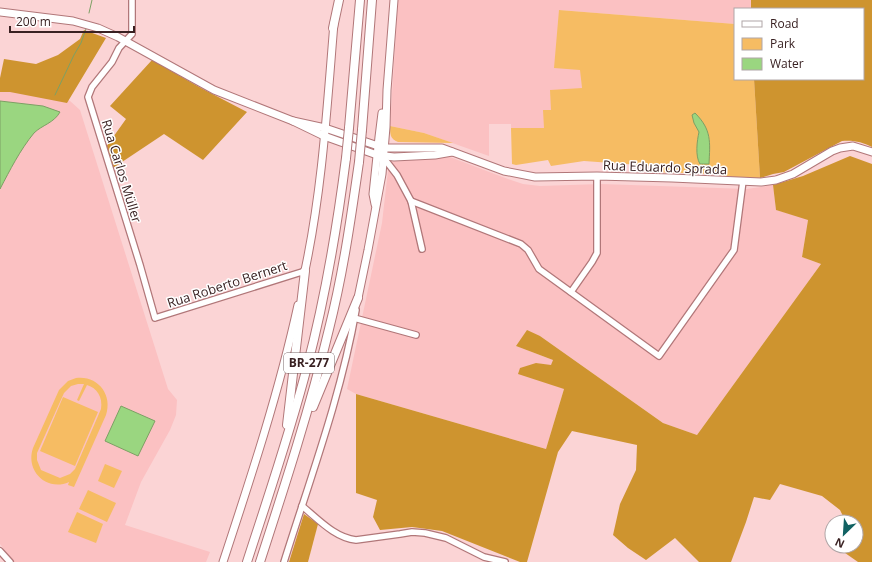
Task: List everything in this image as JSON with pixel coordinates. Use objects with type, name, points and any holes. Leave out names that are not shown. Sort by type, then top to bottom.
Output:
[{"type":"highway","points":[[333,28],[339,0]]},
{"type":"highway","name":"BR-277","points":[[248,562],[308,366],[333,245],[350,128],[360,0]]},
{"type":"highway","name":"BR-277","points":[[260,562],[312,393],[330,327],[346,248],[359,162],[372,0]]},
{"type":"highway","points":[[284,448],[305,271]]},
{"type":"highway","points":[[283,489],[314,404],[358,298]]},
{"type":"main road","points":[[223,562],[260,449],[278,388],[305,271],[317,198],[327,112],[336,0]]},
{"type":"main road","points":[[375,206],[373,194],[381,147],[394,0]]},
{"type":"main road","name":"Rua Eduardo Sprada","points":[[0,12],[81,22],[103,30],[126,41],[210,88],[293,121],[324,136],[380,156],[435,155],[452,152]]},
{"type":"main road","points":[[311,125],[320,122],[327,112]]},
{"type":"main road","name":"Rua Eduardo Sprada","points":[[293,121],[325,128],[381,147],[435,148],[452,152],[504,171],[531,177],[597,176],[770,181],[801,170],[832,151],[840,148],[853,146],[872,152]]},
{"type":"main road","points":[[358,298],[367,256],[375,206],[379,196],[382,174],[380,156]]},
{"type":"street","points":[[126,41],[132,34],[132,0]]},
{"type":"street","name":"Rua Carlos Müller","points":[[126,41],[119,48],[112,62],[92,87],[88,97],[155,318]]},
{"type":"street","points":[[380,156],[397,175],[411,201],[422,249]]},
{"type":"street","points":[[382,174],[388,171],[397,175]]},
{"type":"street","points":[[571,292],[597,253],[597,176]]},
{"type":"street","points":[[411,201],[518,242],[528,250],[539,269],[659,356],[734,250],[743,181]]},
{"type":"street","name":"Rua Roberto Bernert","points":[[155,318],[305,271]]},
{"type":"street","points":[[284,562],[335,400],[358,298]]},
{"type":"street","points":[[354,318],[416,335]]},
{"type":"street","points":[[302,506],[335,532],[349,539],[356,540],[412,532],[425,533],[446,538],[484,557],[505,562]]},
{"type":"street","points":[[0,551],[10,562]]},
{"type":"shaded area","points":[[398,0],[872,0],[864,8],[734,8],[734,24],[559,10],[581,70],[582,88],[551,110],[544,128],[511,128],[511,124],[489,124],[489,156],[424,133],[390,126]]},
{"type":"shaded area","points":[[751,0],[872,0],[872,147],[858,142],[842,141],[784,172],[760,178],[754,80],[864,80],[864,8],[751,8]]},
{"type":"shaded area","points":[[84,30],[106,38],[67,103],[10,92],[0,92],[0,78],[4,59],[36,64],[58,55],[80,39]]},
{"type":"shaded area","points":[[152,60],[247,112],[203,160],[164,134],[113,168],[106,147],[126,119],[110,106]]},
{"type":"shaded area","points":[[0,89],[60,97],[70,101],[80,110],[168,389],[177,400],[176,415],[170,430],[141,482],[125,525],[210,552],[206,562],[14,562],[0,544]]},
{"type":"shaded area","points":[[850,156],[872,164],[872,562],[858,562],[846,554],[864,554],[864,514],[842,514],[840,510],[822,496],[780,484],[770,500],[754,497],[731,562],[699,562],[675,538],[646,560],[628,548],[613,535],[620,504],[636,470],[637,445],[572,431],[558,452],[527,562],[520,562],[442,531],[412,527],[380,530],[373,517],[377,500],[356,493],[356,394],[546,449],[564,389],[518,374],[520,368],[536,363],[551,365],[553,360],[516,346],[527,330],[540,336],[663,423],[697,435],[821,264],[802,257],[808,220],[776,210],[773,185],[803,176]]},
{"type":"shaded area","points":[[450,157],[523,184],[540,186],[601,184],[747,189],[773,185],[776,210],[808,219],[802,257],[821,264],[697,435],[663,423],[540,336],[516,346],[553,360],[551,366],[536,363],[564,389],[546,449],[356,394],[347,389],[382,223],[389,162]]},
{"type":"shaded area","points":[[304,514],[318,524],[308,562],[289,562]]},
{"type":"green space","points":[[559,10],[734,24],[734,80],[754,80],[760,178],[741,178],[712,174],[653,172],[653,166],[584,161],[551,166],[548,160],[516,165],[512,164],[511,128],[544,128],[543,110],[551,110],[550,90],[582,88],[580,70],[554,68]]},
{"type":"green space","points":[[390,126],[424,133],[453,143],[398,142],[391,136]]},
{"type":"green space","points":[[76,378],[84,378],[97,383],[105,393],[108,407],[106,415],[74,487],[68,485],[69,482],[53,484],[46,482],[35,472],[31,456],[33,448],[59,390],[68,381]],"holes":[[[84,384],[77,400],[79,401],[87,385],[91,386],[100,397],[101,409],[75,469],[70,474],[60,478],[41,470],[37,460],[37,453],[64,393],[71,386]]]},
{"type":"green space","points":[[63,397],[98,412],[75,466],[40,451]]},
{"type":"green space","points":[[105,464],[122,471],[114,488],[98,481]]},
{"type":"green space","points":[[88,490],[116,503],[107,522],[79,509]]},
{"type":"green space","points":[[77,512],[103,524],[96,543],[68,532]]},
{"type":"water","points":[[0,101],[43,106],[60,112],[55,119],[34,133],[11,167],[0,189]]},
{"type":"water","points":[[695,113],[701,119],[709,137],[709,164],[700,164],[698,161],[697,148],[699,132],[692,115]]},
{"type":"water","points":[[121,406],[155,421],[138,456],[105,441]]},
{"type":"waterway","points":[[89,13],[92,0]]},
{"type":"waterway","points":[[55,95],[81,43],[86,29]]}]
